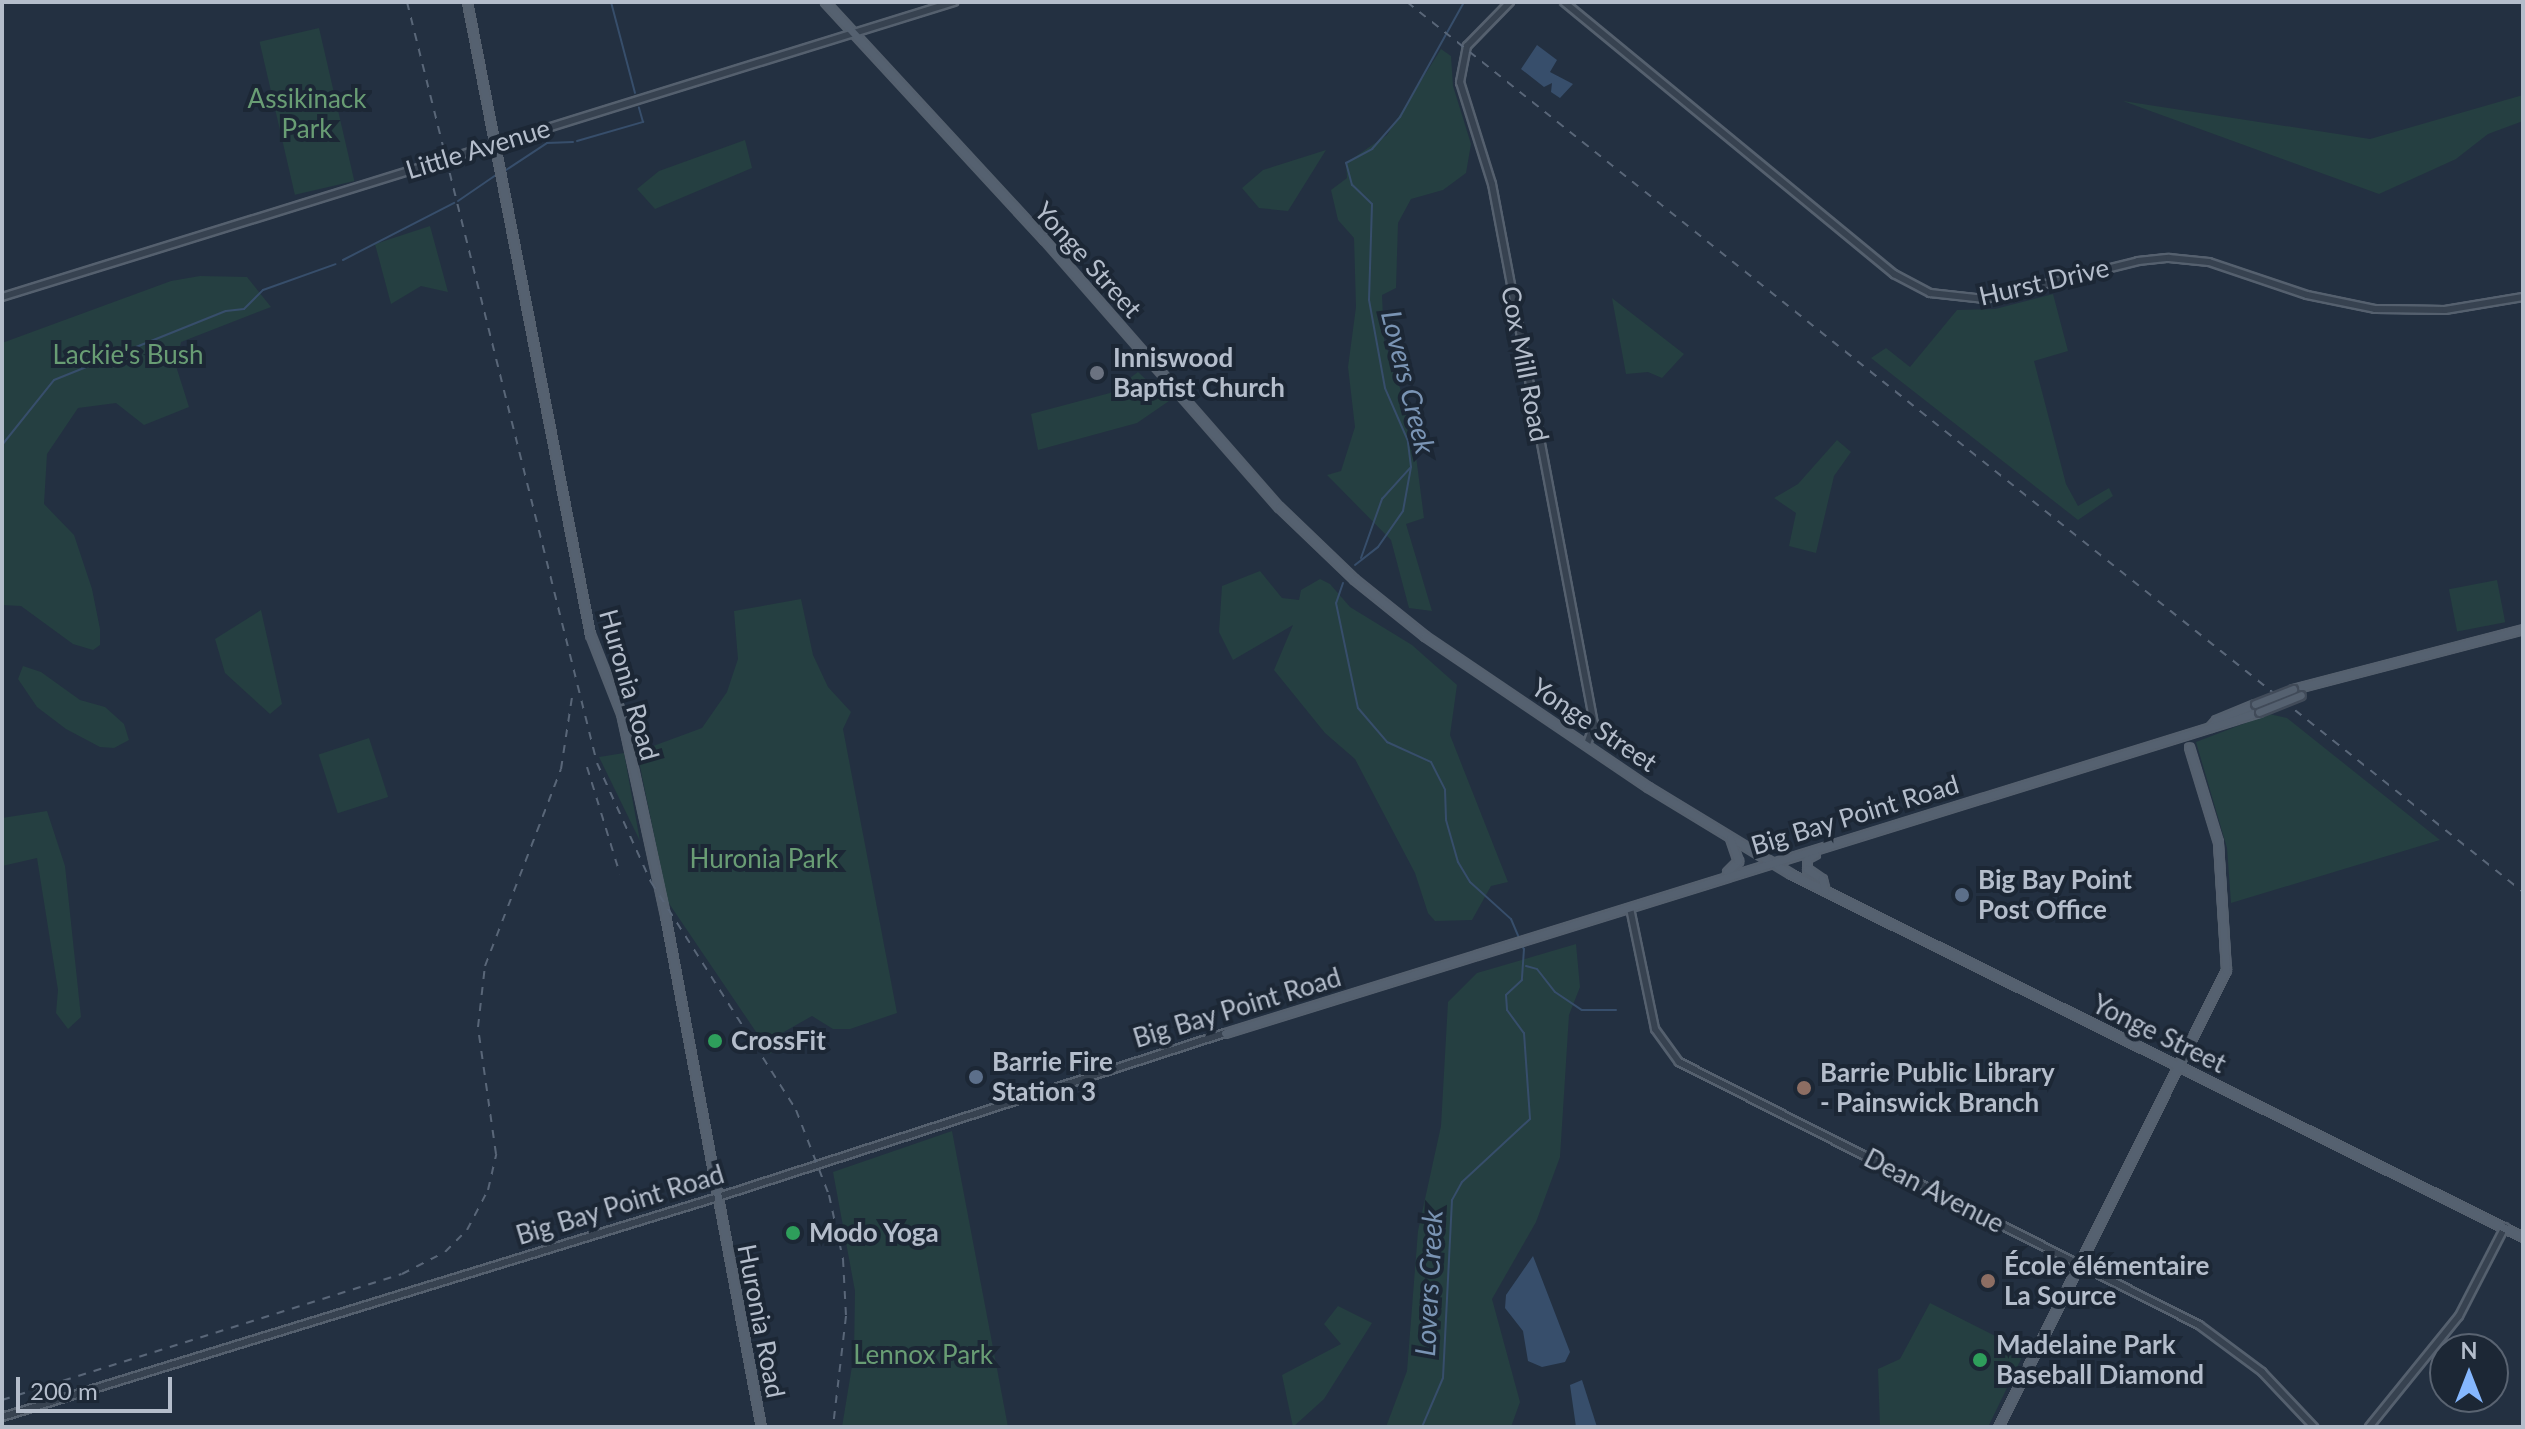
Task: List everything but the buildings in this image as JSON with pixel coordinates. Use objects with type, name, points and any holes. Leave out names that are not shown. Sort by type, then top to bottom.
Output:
[{"type":"main road","name":"Huronia Road","points":[[467,2],[590,634],[621,713],[761,1427]]},
{"type":"main road","name":"Yonge Street","points":[[825,2],[1295,523],[1425,636],[1772,863],[2523,1237]]},
{"type":"main road","name":"Big Bay Point Road","points":[[2210,727],[2216,720],[2293,689],[2313,687],[2523,629]]},
{"type":"main road","name":"Big Bay Point Road","points":[[1225,1033],[1630,908],[1715,878],[1825,847],[2259,712],[2313,687]]},
{"type":"main road","points":[[1998,1427],[2227,961],[2218,842],[2189,747]]},
{"type":"main road","points":[[1715,878],[1736,866],[1730,838]]},
{"type":"main road","points":[[1825,847],[1806,863],[1822,879],[1825,891]]},
{"type":"street","name":"Little Avenue","points":[[2,297],[954,2]]},
{"type":"street","name":"Cox Mill Road","points":[[1510,2],[1467,46],[1460,82],[1492,184],[1594,724],[1587,744]]},
{"type":"street","name":"Hurst Drive","points":[[1564,2],[1894,274],[1930,293],[1992,298],[2138,261],[2169,258],[2209,262],[2307,295],[2375,309],[2445,310],[2523,297]]},
{"type":"street","name":"Dean Avenue","points":[[1630,908],[1653,1022],[1661,1042],[1679,1062],[2080,1264],[2220,1339],[2270,1379],[2314,1427]]},
{"type":"street","name":"Big Bay Point Road","points":[[2,1417],[718,1197],[1225,1033]]},
{"type":"street","points":[[2369,1427],[2459,1316],[2505,1227]]},
{"type":"green space","name":"Assikinack Park","points":[[319,28],[354,181],[295,195],[260,42]]},
{"type":"green space","points":[[1441,49],[1451,56],[1453,86],[1471,144],[1466,173],[1443,190],[1411,199],[1398,223],[1396,288],[1382,295],[1384,339],[1412,425],[1424,518],[1406,524],[1432,611],[1409,608],[1391,540],[1327,475],[1341,471],[1355,427],[1348,367],[1356,307],[1354,238],[1338,220],[1331,190],[1347,178],[1346,163],[1387,135]]},
{"type":"green space","points":[[2523,95],[2523,121],[2488,134],[2456,159],[2379,194],[2123,101],[2370,139]]},
{"type":"green space","points":[[745,140],[752,168],[655,209],[637,189],[659,171]]},
{"type":"green space","points":[[1326,150],[1288,211],[1259,208],[1242,188],[1263,170]]},
{"type":"green space","points":[[430,226],[448,292],[421,286],[391,304],[375,244]]},
{"type":"green space","name":"Lackie's Bush","points":[[200,276],[247,277],[271,307],[181,342],[176,366],[189,407],[144,425],[116,403],[78,408],[47,454],[44,504],[74,535],[92,589],[100,629],[100,645],[93,650],[73,644],[21,606],[2,605],[2,343],[171,281]]},
{"type":"green space","points":[[2053,294],[2068,351],[2034,361],[2066,484],[2078,506],[2109,488],[2113,496],[2078,520],[1871,358],[1886,348],[1910,367],[1957,310],[1995,309]]},
{"type":"green space","points":[[1612,298],[1684,354],[1662,378],[1648,372],[1626,374]]},
{"type":"green space","points":[[1138,372],[1169,401],[1137,423],[1038,450],[1031,414],[1110,393]]},
{"type":"green space","points":[[1837,440],[1851,452],[1834,476],[1816,553],[1789,546],[1796,513],[1774,498],[1798,484]]},
{"type":"green space","points":[[1260,571],[1282,598],[1299,600],[1301,590],[1320,579],[1330,584],[1350,607],[1412,645],[1457,685],[1450,735],[1508,882],[1491,886],[1472,920],[1435,921],[1428,913],[1415,873],[1355,759],[1325,733],[1274,670],[1293,625],[1233,660],[1219,632],[1222,586]]},
{"type":"green space","points":[[2497,580],[2505,622],[2457,632],[2449,589]]},
{"type":"green space","name":"Huronia Park","points":[[801,599],[813,655],[828,687],[851,712],[843,729],[897,1013],[850,1029],[833,1029],[812,1016],[775,1037],[771,1054],[668,902],[637,752],[702,728],[727,692],[738,659],[734,611]]},
{"type":"green space","points":[[261,610],[282,704],[270,714],[225,673],[215,639]]},
{"type":"green space","points":[[23,666],[41,672],[80,700],[105,707],[124,724],[129,740],[114,748],[100,747],[66,729],[37,707],[18,679]]},
{"type":"green space","points":[[2269,714],[2287,718],[2440,840],[2231,903],[2227,848],[2196,742]]},
{"type":"green space","points":[[369,738],[388,797],[338,813],[319,754]]},
{"type":"green space","points":[[624,753],[640,841],[599,757]]},
{"type":"green space","points":[[47,811],[65,866],[81,1017],[68,1029],[56,1013],[58,990],[37,858],[2,866],[2,818]]},
{"type":"green space","points":[[1576,944],[1580,987],[1569,1015],[1560,1157],[1536,1222],[1492,1299],[1520,1402],[1511,1427],[1386,1427],[1407,1371],[1418,1231],[1441,1126],[1448,1002],[1477,973]]},
{"type":"green space","name":"Lennox Park","points":[[952,1131],[1008,1427],[842,1427],[854,1354],[855,1291],[833,1172]]},
{"type":"green space","points":[[1930,1303],[2025,1351],[1988,1427],[1880,1427],[1878,1369],[1900,1359]]},
{"type":"green space","points":[[1338,1306],[1372,1323],[1324,1399],[1293,1427],[1282,1375],[1341,1344],[1324,1324]]},
{"type":"water","points":[[1537,45],[1557,60],[1550,72],[1573,84],[1560,98],[1551,92],[1552,83],[1544,87],[1521,69]]},
{"type":"water","points":[[1533,1256],[1570,1352],[1565,1362],[1542,1367],[1528,1361],[1523,1331],[1505,1308],[1506,1295]]},
{"type":"water","points":[[1582,1380],[1597,1427],[1576,1427],[1570,1385]]},
{"type":"waterway","points":[[611,2],[635,93]]},
{"type":"waterway","name":"Lovers Creek","points":[[1355,565],[1378,547],[1403,511],[1411,467],[1408,441],[1385,388],[1369,300],[1372,204],[1352,185],[1346,163],[1372,149],[1400,117],[1464,2]]},
{"type":"waterway","points":[[577,141],[643,122],[639,108]]},
{"type":"waterway","points":[[503,172],[547,143],[573,142]]},
{"type":"waterway","points":[[458,201],[496,175]]},
{"type":"waterway","points":[[343,260],[454,203]]},
{"type":"waterway","points":[[2,445],[54,380],[226,311],[244,309],[263,290],[336,264]]},
{"type":"waterway","points":[[1361,558],[1382,499],[1410,468]]},
{"type":"waterway","name":"Lovers Creek","points":[[1343,583],[1336,603],[1358,708],[1387,742],[1431,762],[1445,790],[1446,820],[1458,862],[1470,882],[1511,919],[1524,949],[1522,980],[1506,995],[1507,1010],[1524,1033],[1530,1119],[1462,1182],[1452,1200],[1443,1378],[1422,1427]]},
{"type":"waterway","points":[[1526,966],[1537,969],[1555,992],[1582,1010],[1616,1010]]},
{"type":"railway","points":[[407,2],[597,763],[651,882],[796,1110],[829,1195],[843,1259],[846,1316],[833,1427]]},
{"type":"railway","points":[[1407,2],[2523,892]]},
{"type":"railway","points":[[2,1400],[402,1274],[445,1252],[467,1230],[488,1190],[496,1154],[478,1027],[485,966],[561,769],[572,697]]},
{"type":"railway","points":[[587,767],[620,874]]},
{"type":"place","name":"Inniswood Baptist Church","points":[[1097,373]]},
{"type":"place","name":"Big Bay Point Post Office","points":[[1962,895]]},
{"type":"place","name":"CrossFit","points":[[715,1041]]},
{"type":"place","name":"Barrie Fire Station 3","points":[[976,1077]]},
{"type":"place","name":"Barrie Public Library - Painswick Branch","points":[[1804,1088]]},
{"type":"place","name":"Modo Yoga","points":[[793,1233]]},
{"type":"place","name":"École élémentaire La Source","points":[[1988,1281]]},
{"type":"place","name":"Madelaine Park Baseball Diamond","points":[[1980,1360]]}]
